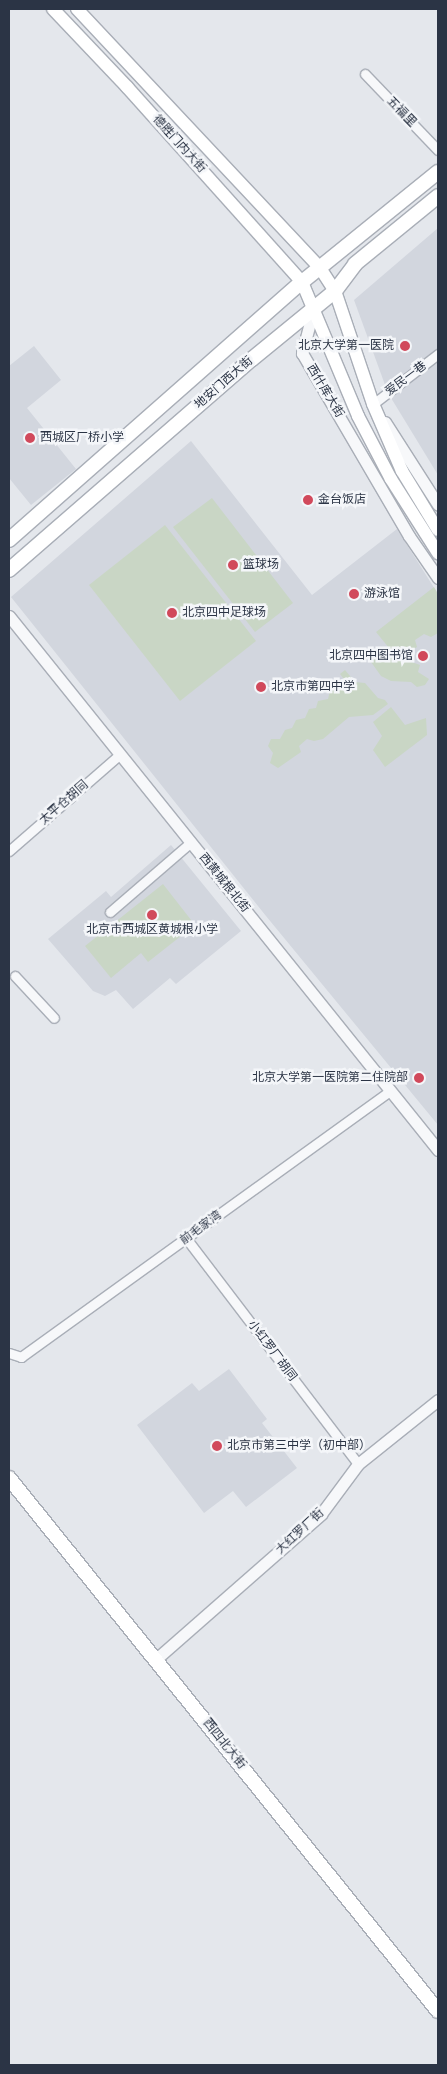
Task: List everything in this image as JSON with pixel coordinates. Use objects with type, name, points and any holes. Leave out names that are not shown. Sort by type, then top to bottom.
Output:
[{"type":"main road","name":"德胜门内大街","points":[[52,9],[127,87],[302,282],[314,307]]},
{"type":"main road","name":"德胜门内大街","points":[[77,9],[320,268],[335,291]]},
{"type":"main road","name":"地安门西大街","points":[[9,540],[302,282],[438,172]]},
{"type":"main road","name":"地安门西大街","points":[[9,570],[335,291],[355,264],[438,196]]},
{"type":"main road","points":[[335,291],[373,404],[402,471],[438,530]]},
{"type":"main road","name":"西什库大街","points":[[314,307],[358,416],[391,479],[438,553]]},
{"type":"main road","name":"西四北大街","points":[[9,1478],[438,2011]]},
{"type":"street","name":"五福里","points":[[365,74],[438,150]]},
{"type":"street","name":"西什库大街","points":[[314,307],[302,353],[409,536],[438,578]]},
{"type":"street","name":"爱民一巷","points":[[373,404],[438,354]]},
{"type":"street","points":[[373,404],[438,505]]},
{"type":"street","name":"西黄城根北街","points":[[9,616],[438,1150]]},
{"type":"street","name":"太平仓胡同","points":[[9,851],[119,755]]},
{"type":"street","points":[[110,912],[191,842]]},
{"type":"street","points":[[15,976],[54,1018]]},
{"type":"street","name":"前毛家湾","points":[[9,1353],[20,1357],[390,1091]]},
{"type":"street","name":"小红罗厂胡同","points":[[186,1238],[358,1464]]},
{"type":"street","name":"大红罗厂街","points":[[155,1660],[321,1514],[358,1464],[438,1400]]},
{"type":"shaded area","name":"北京大学第一医院","points":[[438,228],[438,475],[388,393],[354,300]]},
{"type":"shaded area","name":"西城区厂桥小学","points":[[34,346],[61,380],[27,408],[76,469],[31,505],[9,478],[9,366]]},
{"type":"shaded area","name":"北京市第四中学","points":[[191,441],[312,595],[397,529],[438,594],[438,1125],[266,916],[11,597]]},
{"type":"shaded area","name":"北京市西城区黄城根小学","points":[[171,845],[241,931],[176,984],[170,978],[133,1009],[116,990],[105,996],[93,991],[48,939],[106,891],[111,897]]},
{"type":"shaded area","name":"北京市第三中学（初中部）","points":[[229,1369],[267,1419],[262,1423],[297,1468],[246,1507],[233,1491],[204,1513],[137,1425],[192,1383],[199,1391]]},
{"type":"green space","name":"篮球场","points":[[212,498],[293,603],[255,632],[173,527]]},
{"type":"green space","name":"北京四中足球场","points":[[165,525],[256,641],[180,701],[89,585]]},
{"type":"green space","points":[[434,587],[438,594],[438,633],[431,637],[424,634],[415,640],[417,647],[409,652],[409,661],[420,665],[418,672],[429,679],[425,685],[417,687],[411,682],[391,681],[381,676],[371,662],[389,648],[376,632]]},
{"type":"green space","points":[[345,670],[355,682],[365,683],[378,698],[385,700],[388,704],[373,715],[349,717],[323,739],[314,741],[307,739],[299,746],[301,752],[278,768],[270,763],[273,753],[268,746],[271,739],[280,739],[285,730],[292,728],[296,720],[305,718],[309,709],[316,708],[318,701],[328,699],[330,691],[340,689],[344,679],[340,674]]},
{"type":"green space","points":[[391,707],[405,725],[426,718],[427,735],[385,767],[373,750],[382,736],[373,722]]},
{"type":"green space","points":[[163,884],[195,925],[148,962],[141,953],[111,978],[85,946]]},
{"type":"place","name":"北京大学第一医院","points":[[405,346]]},
{"type":"place","name":"西城区厂桥小学","points":[[30,438]]},
{"type":"place","name":"金台饭店","points":[[308,500]]},
{"type":"place","name":"篮球场","points":[[233,565]]},
{"type":"place","name":"游泳馆","points":[[354,594]]},
{"type":"place","name":"北京四中足球场","points":[[172,613]]},
{"type":"place","name":"北京四中图书馆","points":[[423,656]]},
{"type":"place","name":"北京市第四中学","points":[[261,687]]},
{"type":"place","name":"北京市西城区黄城根小学","points":[[152,915]]},
{"type":"place","name":"北京大学第一医院第二住院部","points":[[419,1078]]},
{"type":"place","name":"北京市第三中学（初中部）","points":[[217,1446]]}]
